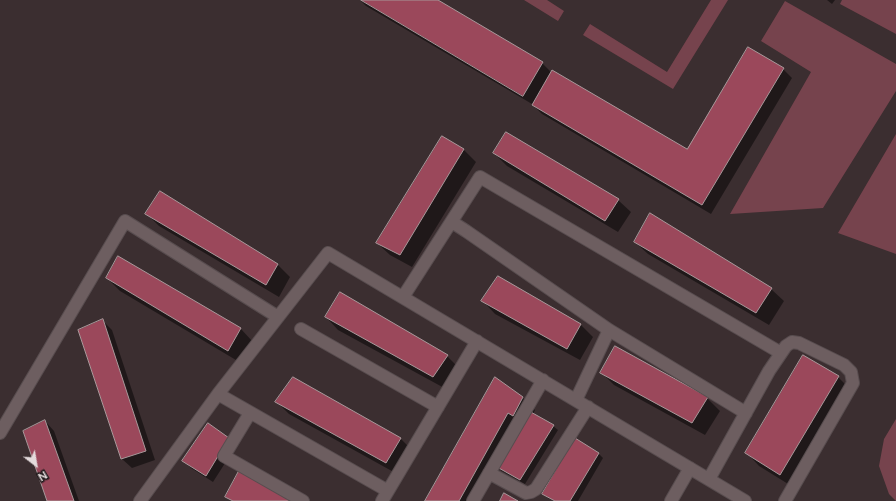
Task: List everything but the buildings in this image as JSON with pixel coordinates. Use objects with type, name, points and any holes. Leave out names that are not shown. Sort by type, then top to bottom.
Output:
[{"type":"street","points":[[403,297],[480,177],[781,354]]},
{"type":"street","points":[[0,433],[125,221],[278,317]]},
{"type":"street","points":[[452,222],[609,330],[746,413]]},
{"type":"street","points":[[140,501],[218,394],[328,252],[745,501]]},
{"type":"street","points":[[301,329],[438,407]]},
{"type":"street","points":[[576,400],[609,330]]},
{"type":"street","points":[[218,394],[385,496],[477,341]]},
{"type":"street","points":[[709,480],[769,371],[786,346],[792,342],[799,343],[844,365],[851,372],[853,383],[785,501]]},
{"type":"street","points":[[473,501],[543,380]]},
{"type":"street","points":[[489,473],[526,493],[536,489],[588,408]]},
{"type":"street","points":[[250,413],[224,456],[303,501]]},
{"type":"street","points":[[671,501],[690,468]]},
{"type":"shaded area","points":[[524,0],[547,0],[564,11],[558,21]]},
{"type":"shaded area","points":[[711,0],[728,0],[673,89],[583,35],[590,24],[667,72]]},
{"type":"shaded area","points":[[842,0],[896,0],[896,34],[840,4]]},
{"type":"shaded area","points":[[785,1],[896,64],[896,91],[823,208],[730,214],[811,72],[761,41]]},
{"type":"shaded area","points":[[896,134],[896,254],[838,233]]},
{"type":"shaded area","points":[[896,419],[896,501],[889,494],[879,466],[884,439]]}]
